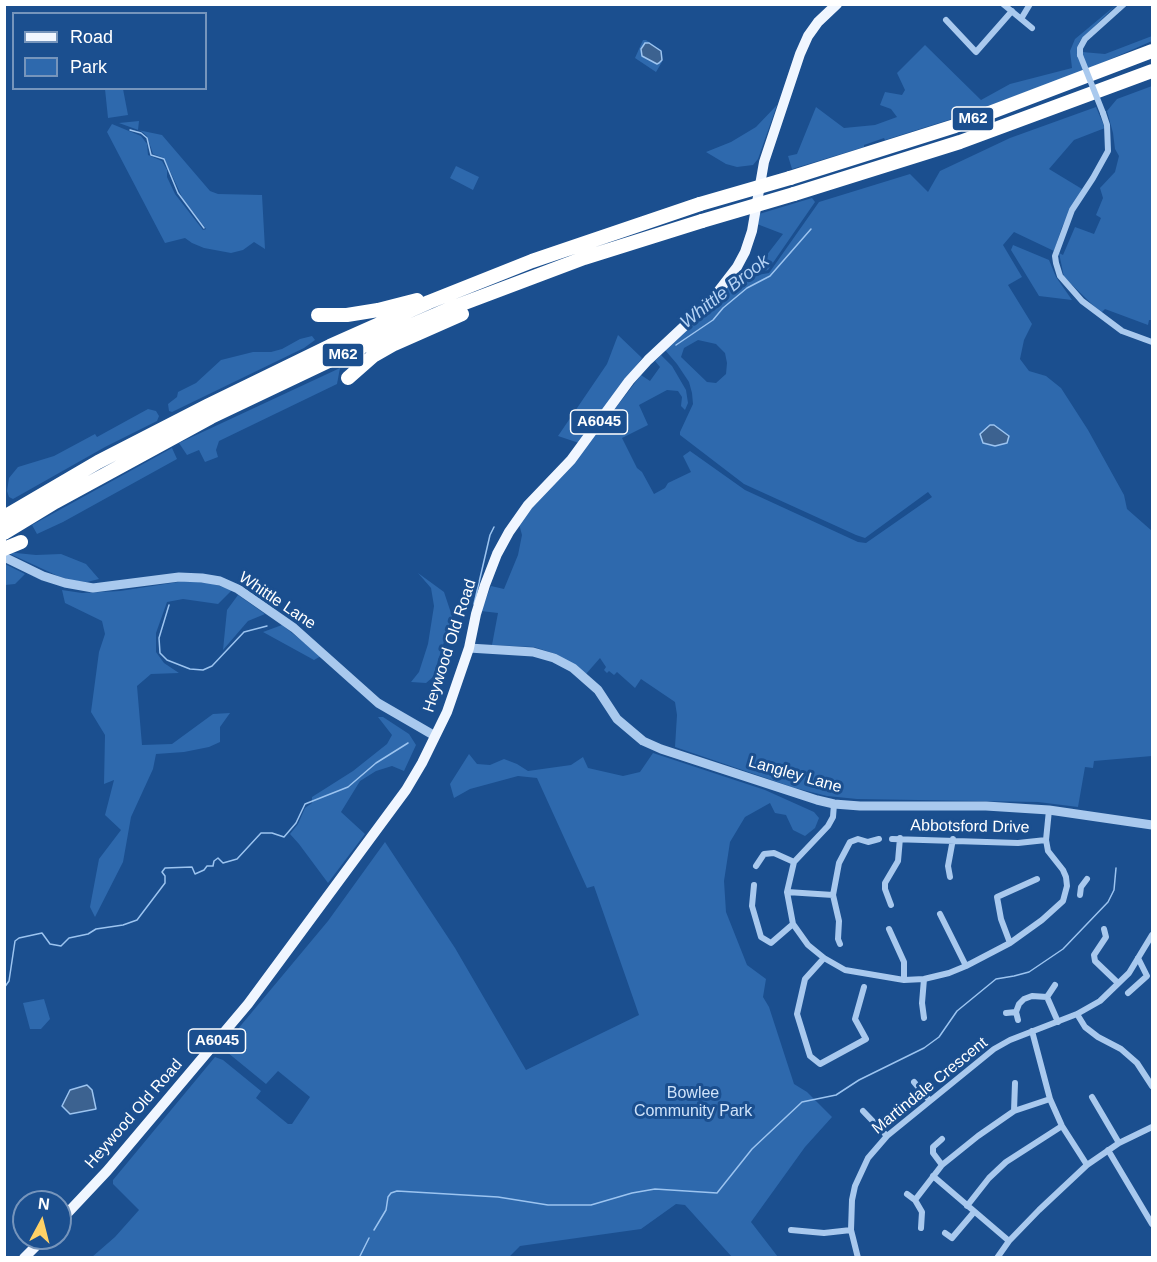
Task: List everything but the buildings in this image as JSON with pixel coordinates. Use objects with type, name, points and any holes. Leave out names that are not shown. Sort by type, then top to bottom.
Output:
[{"type":"highway","name":"M62","points":[[318,315],[347,315],[409,303],[491,272],[532,261],[700,204],[955,126],[1152,51]]},
{"type":"highway","name":"M62","points":[[4,533],[95,480],[241,403],[333,359],[454,307],[584,258],[960,142],[1152,72]]},
{"type":"highway","name":"M62","points":[[348,378],[373,356],[394,344],[584,258]]},
{"type":"highway","name":"M62","points":[[4,517],[98,462],[217,401],[370,329],[532,261]]},
{"type":"highway","points":[[4,549],[21,542]]},
{"type":"main road","name":"Heywood Old Road","points":[[72,1208],[107,1171],[250,1002],[379,830],[406,790],[453,696],[469,648],[485,585],[497,554],[518,519],[571,460],[629,381],[710,302],[737,267],[752,231],[768,152],[800,54],[808,36],[818,22],[837,4]]},
{"type":"street","points":[[1003,4],[1032,28]]},
{"type":"street","points":[[1021,19],[1030,4]]},
{"type":"street","points":[[1124,4],[1085,39],[1080,48],[1080,54],[1107,125],[1108,151],[1094,178],[1072,210],[1055,256],[1060,276],[1067,287],[1096,313],[1113,323],[1122,332],[1152,342]]},
{"type":"street","points":[[946,20],[976,52],[1012,12]]},
{"type":"street","name":"Whittle Lane","points":[[4,557],[65,584],[93,588],[179,577],[220,581],[238,590],[294,628],[390,712],[435,736]]},
{"type":"street","name":"Langley Lane","points":[[469,648],[533,652],[554,658],[573,668],[598,690],[617,718],[643,741],[661,749],[834,804],[986,806],[1049,810],[1152,825]]},
{"type":"street","points":[[834,804],[833,817],[828,826],[794,862],[788,892],[793,924],[808,945],[824,958],[845,970],[904,980],[924,979],[966,966],[1010,943],[1056,909],[1066,895],[1067,886],[1063,870],[1048,851],[1046,840],[1049,810]]},
{"type":"street","points":[[840,944],[839,921],[833,895],[839,863],[850,842],[858,839],[868,842],[879,839]]},
{"type":"street","name":"Abbotsford Drive","points":[[891,904],[885,883],[898,861],[896,839],[1018,843],[1046,840]]},
{"type":"street","points":[[950,877],[948,866],[952,840]]},
{"type":"street","points":[[756,866],[764,854],[774,853],[794,862]]},
{"type":"street","points":[[1010,943],[1001,919],[997,897],[1037,879]]},
{"type":"street","points":[[1067,886],[1081,891],[1086,879]]},
{"type":"street","points":[[754,885],[752,906],[761,937],[771,943],[793,924]]},
{"type":"street","points":[[788,892],[833,895]]},
{"type":"street","points":[[940,914],[966,966]]},
{"type":"street","points":[[889,929],[904,962],[904,980]]},
{"type":"street","points":[[1104,929],[1106,937],[1094,955],[1095,961],[1118,983]]},
{"type":"street","name":"Martindale Crescent","points":[[858,1257],[851,1230],[855,1186],[868,1158],[887,1136],[994,1049],[1010,1040],[1077,1014],[1100,1000],[1129,973],[1152,935]]},
{"type":"street","points":[[1106,937],[1115,937]]},
{"type":"street","points":[[824,958],[806,979],[797,1014],[810,1056],[820,1065],[866,1038],[855,1019],[864,987]]},
{"type":"street","points":[[1128,993],[1147,976],[1138,958]]},
{"type":"street","points":[[924,979],[922,1003],[924,1018]]},
{"type":"street","points":[[1047,997],[1055,985]]},
{"type":"street","points":[[1018,1020],[1016,1012],[1024,999],[1032,996],[1047,997]]},
{"type":"street","points":[[1047,997],[1058,1022]]},
{"type":"street","points":[[1006,1013],[1016,1012]]},
{"type":"street","points":[[1077,1014],[1085,1027],[1137,1063],[1152,1086]]},
{"type":"street","points":[[1032,1032],[1050,1099],[1062,1126],[1087,1165]]},
{"type":"street","points":[[914,1082],[924,1088],[930,1101]]},
{"type":"street","points":[[1014,1112],[1015,1083]]},
{"type":"street","points":[[1092,1097],[1119,1143]]},
{"type":"street","points":[[915,1200],[942,1165],[1014,1112],[1050,1099]]},
{"type":"street","points":[[1090,1111],[1097,1107]]},
{"type":"street","points":[[863,1111],[872,1115],[887,1136]]},
{"type":"street","points":[[967,1206],[989,1178],[1006,1162],[1062,1126]]},
{"type":"street","points":[[998,1257],[1009,1242],[1058,1190],[1087,1165],[1119,1143],[1152,1127]]},
{"type":"street","points":[[942,1139],[933,1147],[933,1153],[942,1165]]},
{"type":"street","points":[[1108,1150],[1152,1224]]},
{"type":"street","points":[[933,1176],[1009,1242]]},
{"type":"street","points":[[906,1194],[915,1200],[922,1212],[921,1228]]},
{"type":"street","points":[[945,1233],[952,1238],[974,1212]]},
{"type":"street","points":[[806,1231],[807,1222]]},
{"type":"street","points":[[791,1230],[824,1233],[851,1230]]},
{"type":"green space","points":[[1116,5],[1080,41],[1077,47],[1083,71],[958,117],[885,140],[884,138],[864,145],[864,147],[792,169],[788,156],[797,154],[816,107],[844,128],[875,125],[897,117],[891,109],[880,105],[885,92],[902,95],[905,90],[897,73],[925,45],[981,100],[1010,84],[1072,68],[1070,51],[1075,39]]},
{"type":"green space","points":[[1152,36],[1152,41],[1088,69],[1081,54],[1082,52],[1105,54]]},
{"type":"green space","points":[[643,40],[661,50],[662,62],[656,72],[635,58]]},
{"type":"green space","points":[[1152,86],[1152,320],[1149,320],[1148,325],[1105,309],[1101,313],[1064,277],[1059,253],[1063,255],[1075,227],[1094,234],[1101,218],[1096,215],[1103,198],[1100,188],[1115,172],[1119,156],[1115,149],[1107,111],[1117,99]]},
{"type":"green space","points":[[105,90],[123,90],[128,115],[108,118]]},
{"type":"green space","points":[[777,105],[758,159],[753,165],[737,167],[726,164],[706,152],[731,142],[756,127]]},
{"type":"green space","points":[[1096,107],[1105,128],[1074,140],[1049,169],[1082,189],[1062,227],[1054,251],[1014,232],[1003,245],[1022,277],[1008,285],[1032,324],[1024,340],[1020,359],[1029,371],[1046,376],[1061,388],[1088,430],[1124,495],[1127,509],[1152,531],[1152,756],[1094,761],[1093,768],[1085,767],[1078,807],[1038,802],[857,799],[827,796],[795,788],[675,747],[677,715],[675,702],[641,679],[635,688],[617,672],[614,675],[609,671],[607,673],[600,658],[586,674],[556,654],[534,647],[492,645],[498,613],[481,611],[491,586],[504,589],[518,555],[522,535],[519,524],[574,462],[641,375],[650,381],[660,367],[655,361],[661,355],[672,366],[686,390],[688,403],[685,410],[681,406],[682,397],[678,391],[667,390],[639,405],[648,425],[622,438],[637,468],[642,472],[654,494],[665,488],[668,483],[691,472],[683,456],[690,451],[745,490],[858,542],[866,543],[932,497],[928,492],[865,538],[744,484],[680,435],[693,404],[692,393],[689,382],[665,350],[734,279],[769,273],[819,202],[910,174],[928,192],[940,171],[1010,138]],"holes":[[[698,340],[716,344],[725,353],[726,374],[716,383],[707,382],[681,357],[684,348]]]},
{"type":"green space","points":[[139,121],[138,130],[119,123]]},
{"type":"green space","points":[[112,124],[141,136],[147,144],[148,155],[162,161],[175,194],[203,230],[206,229],[182,197],[164,158],[153,154],[147,136],[139,130],[162,135],[210,191],[218,194],[262,195],[265,249],[254,242],[243,250],[231,253],[204,248],[185,238],[165,243],[107,132]]},
{"type":"green space","points":[[456,166],[479,177],[473,190],[450,178]]},
{"type":"green space","points":[[812,198],[815,202],[768,270],[756,273],[750,271],[759,265],[783,234],[757,224],[759,214]]},
{"type":"green space","points":[[1013,245],[1049,260],[1056,277],[1072,300],[1039,296],[1011,250]]},
{"type":"green space","points":[[618,335],[642,358],[579,443],[558,436],[607,364]]},
{"type":"green space","points":[[312,336],[315,340],[304,348],[172,412],[169,411],[168,404],[177,397],[178,392],[196,383],[221,360],[253,352],[271,352]]},
{"type":"green space","points":[[340,368],[337,384],[219,441],[216,450],[218,457],[205,462],[199,450],[187,455],[179,443]]},
{"type":"green space","points":[[148,409],[156,411],[159,416],[157,421],[105,447],[13,499],[9,497],[7,491],[9,478],[18,467],[54,456],[95,434],[97,437]]},
{"type":"green space","points":[[172,448],[177,459],[37,534],[32,525]]},
{"type":"green space","points":[[6,552],[36,555],[61,554],[86,564],[99,579],[87,582],[74,581]]},
{"type":"green space","points":[[5,564],[25,574],[15,584],[5,585]]},
{"type":"green space","points":[[418,573],[444,592],[452,616],[433,677],[426,683],[411,682],[419,672],[428,644],[434,606],[431,588]]},
{"type":"green space","points":[[185,581],[210,583],[232,590],[218,604],[183,599],[167,602],[156,633],[156,652],[164,663],[179,673],[151,674],[137,686],[142,745],[172,744],[213,714],[230,713],[220,727],[220,742],[209,747],[184,752],[156,754],[153,769],[131,817],[123,862],[95,917],[90,907],[99,859],[121,830],[105,815],[114,780],[104,784],[105,735],[91,712],[99,652],[105,634],[102,621],[65,603],[62,590],[82,593],[120,591]]},
{"type":"green space","points":[[238,595],[265,614],[248,621],[223,650],[227,610]]},
{"type":"green space","points":[[282,625],[321,656],[314,660],[263,632]]},
{"type":"green space","points":[[378,717],[383,717],[409,734],[416,745],[404,771],[392,766],[376,771],[360,781],[341,812],[365,834],[328,883],[290,834],[298,824],[305,808],[312,803],[312,797],[353,771],[387,744],[392,735]]},
{"type":"green space","name":"Bowlee Community Park","points":[[653,753],[765,790],[814,812],[819,818],[815,828],[805,836],[793,830],[786,815],[775,813],[770,803],[745,817],[730,842],[724,881],[726,912],[747,965],[766,979],[763,997],[769,1007],[794,1084],[807,1092],[832,1117],[805,1147],[751,1222],[778,1257],[732,1257],[685,1205],[676,1204],[641,1229],[520,1246],[509,1257],[92,1257],[115,1237],[139,1210],[113,1184],[113,1180],[215,1057],[223,1060],[261,1091],[256,1098],[288,1124],[292,1124],[310,1097],[278,1071],[266,1084],[222,1048],[328,921],[385,842],[455,948],[526,1070],[639,1015],[594,886],[587,888],[537,778],[518,776],[470,789],[454,798],[450,784],[469,754],[477,764],[490,765],[504,759],[528,771],[571,765],[583,757],[588,768],[623,776],[640,772]]},
{"type":"green space","points":[[44,999],[50,1019],[41,1029],[30,1029],[23,1003]]},
{"type":"shaded area","points":[[645,43],[661,51],[662,60],[659,63],[642,56],[641,49]]},
{"type":"shaded area","points":[[990,425],[994,425],[1009,436],[1007,443],[995,446],[983,443],[980,434]]},
{"type":"shaded area","points":[[87,1085],[92,1090],[96,1109],[70,1114],[62,1106],[70,1090]]},
{"type":"waterway","points":[[130,130],[141,133],[147,138],[151,155],[164,159],[178,193],[204,228]]},
{"type":"waterway","name":"Whittle Brook","points":[[676,345],[713,320],[723,308],[747,288],[770,276],[811,229]]},
{"type":"waterway","name":"Whittle Brook","points":[[474,604],[490,535],[494,527]]},
{"type":"waterway","points":[[169,605],[159,638],[160,653],[167,660],[190,669],[203,670],[212,666],[244,632],[267,626]]},
{"type":"waterway","name":"Whittle Brook","points":[[4,988],[9,981],[15,941],[19,938],[42,933],[50,944],[61,946],[69,938],[137,920],[165,883],[165,876],[162,872],[165,868],[192,867],[195,874],[207,866],[213,866],[214,861],[218,858],[223,863],[237,859],[261,833],[272,833],[284,837],[296,823],[305,804],[348,787],[376,763],[408,743]]},
{"type":"waterway","points":[[374,1230],[386,1210],[388,1197],[397,1191],[498,1197],[548,1205],[591,1205],[655,1189],[717,1193],[752,1149],[802,1102],[836,1095],[859,1080],[924,1048],[939,1037],[957,1011],[996,979],[1029,972],[1063,949],[1108,902],[1114,890],[1116,868]]},
{"type":"waterway","points":[[359,1258],[369,1238]]}]
